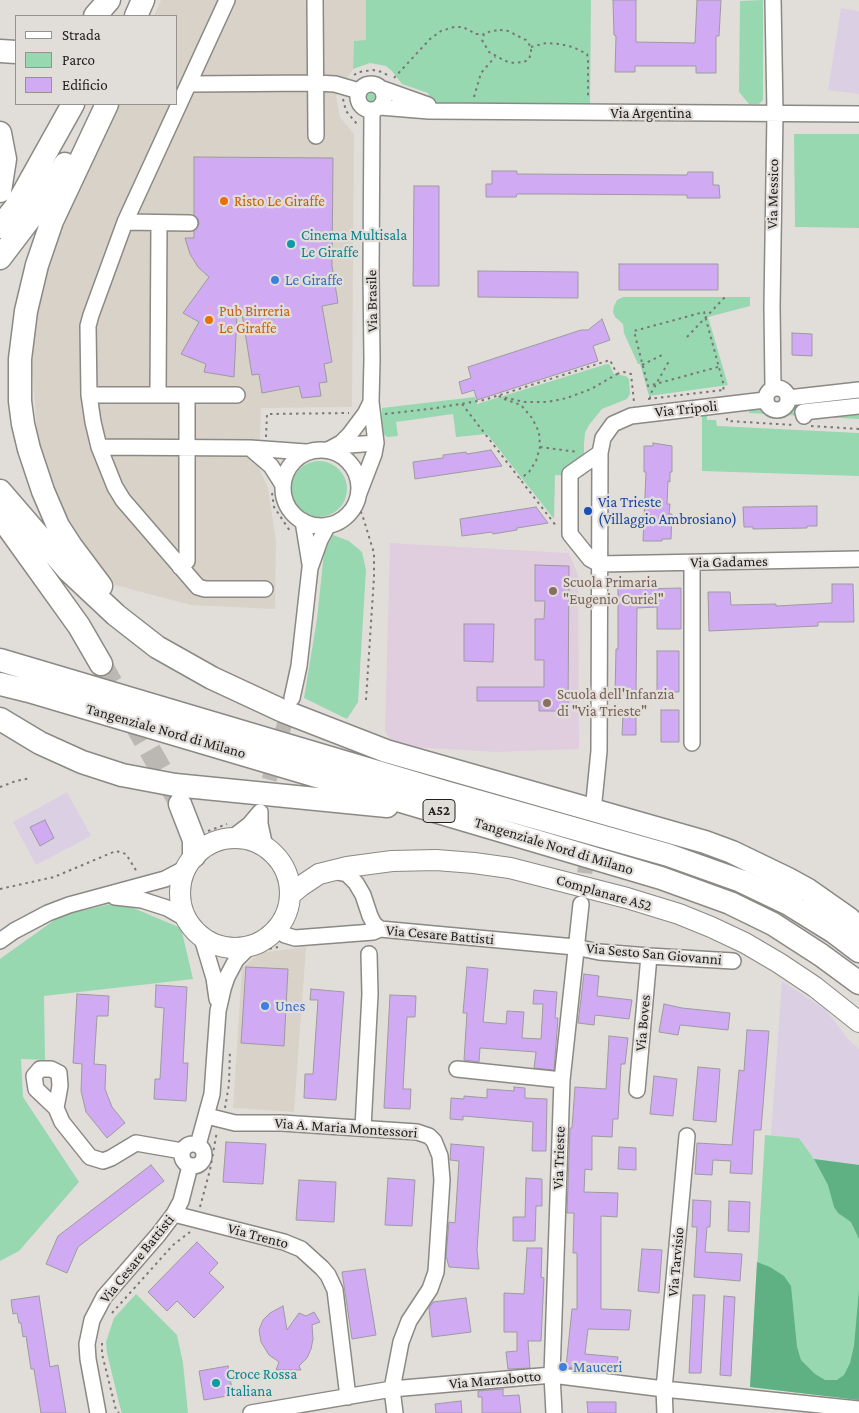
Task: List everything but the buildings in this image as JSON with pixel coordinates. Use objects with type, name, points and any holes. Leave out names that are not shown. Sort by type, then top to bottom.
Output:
[{"type":"highway","points":[[96,15],[109,0]]},
{"type":"highway","points":[[114,15],[122,0]]},
{"type":"highway","points":[[136,15],[143,0]]},
{"type":"highway","points":[[0,51],[15,52]]},
{"type":"highway","points":[[0,227],[15,208],[72,105]]},
{"type":"highway","points":[[0,258],[47,194],[68,159],[95,105]]},
{"type":"highway","points":[[107,105],[52,221],[37,265],[26,311],[22,340],[20,401],[30,450],[43,491],[62,533],[101,586],[184,663]]},
{"type":"highway","points":[[0,133],[5,159],[0,192]]},
{"type":"highway","points":[[0,491],[69,571],[116,615],[157,647],[212,678],[283,711],[386,751],[695,839],[732,852],[788,879],[815,895],[859,928]]},
{"type":"highway","points":[[0,516],[78,626],[101,664]]},
{"type":"highway","points":[[0,537],[54,591]]},
{"type":"highway","name":"Tangenziale Nord di Milano","points":[[0,660],[445,792],[668,855],[741,881],[787,903],[834,932],[859,951]]},
{"type":"highway","name":"Tangenziale Nord di Milano","points":[[0,684],[661,878],[730,903],[773,924],[821,955],[859,983]]},
{"type":"highway","points":[[0,720],[48,747],[82,762],[122,775],[175,785],[441,812]]},
{"type":"highway","points":[[180,804],[191,853]]},
{"type":"main road","points":[[232,829],[265,846],[283,865],[289,883],[290,895],[286,914],[277,928],[264,940],[250,946],[228,947],[214,943],[201,936],[188,920],[181,905],[182,879],[191,853],[218,840],[232,829]]},
{"type":"main road","name":"Complanare A52","points":[[283,865],[326,872],[392,862],[436,860],[474,863],[546,876],[627,898],[679,914],[745,943],[815,987],[859,1022]]},
{"type":"main road","name":"Complanare A52","points":[[290,895],[306,882],[326,872]]},
{"type":"street","points":[[227,0],[126,222],[88,326],[89,395],[99,447],[115,487],[123,500],[198,587],[205,589],[265,590]]},
{"type":"street","points":[[315,0],[316,136]]},
{"type":"street","name":"Via Messico","points":[[769,394],[772,306],[774,0]]},
{"type":"street","points":[[188,84],[316,83],[335,84],[359,91]]},
{"type":"street","points":[[370,83],[388,85],[385,97],[376,108],[364,108],[359,103],[359,91],[363,86],[370,83]]},
{"type":"street","name":"Via Argentina","points":[[388,85],[444,111]]},
{"type":"street","name":"Via Argentina","points":[[376,108],[588,113],[859,114]]},
{"type":"street","name":"Via Brasile","points":[[357,499],[376,444],[372,408],[371,274],[376,108]]},
{"type":"street","points":[[126,222],[190,223]]},
{"type":"street","points":[[158,395],[159,223]]},
{"type":"street","points":[[769,394],[781,388],[788,398],[859,390]]},
{"type":"street","name":"Via Tripoli","points":[[593,456],[610,428],[619,420],[724,397],[769,394]]},
{"type":"street","points":[[89,395],[237,395]]},
{"type":"street","points":[[180,567],[187,561],[187,395]]},
{"type":"street","points":[[804,416],[803,412],[859,406]]},
{"type":"street","name":"Via Brasile","points":[[332,448],[350,434],[372,408]]},
{"type":"street","points":[[99,447],[250,448],[306,452],[376,444]]},
{"type":"street","points":[[250,448],[266,460],[283,485]]},
{"type":"street","points":[[306,452],[291,464],[286,472],[283,485],[285,500],[290,509],[303,521],[320,526],[328,525],[346,516],[357,499],[358,478],[352,466],[332,448]]},
{"type":"street","points":[[593,456],[600,564],[599,751],[594,801]]},
{"type":"street","points":[[593,456],[570,474],[570,534],[590,559],[600,564]]},
{"type":"street","points":[[303,521],[310,568]]},
{"type":"street","points":[[292,698],[299,666],[310,568],[320,540],[328,525]]},
{"type":"street","name":"Via Gadames","points":[[600,564],[859,559]]},
{"type":"street","points":[[692,563],[692,743]]},
{"type":"street","points":[[232,829],[249,825],[260,812],[260,824],[265,846]]},
{"type":"street","points":[[0,942],[14,931],[48,913],[69,905],[165,879],[191,853]]},
{"type":"street","points":[[326,872],[347,874],[356,883],[363,895],[374,924],[380,930]]},
{"type":"street","points":[[101,896],[142,900],[167,908],[188,920]]},
{"type":"street","name":"Via Trieste","points":[[554,1413],[552,1375],[562,1080],[581,904]]},
{"type":"street","name":"Via Cesare Battisti","points":[[277,928],[285,935],[295,938],[380,930],[575,947]]},
{"type":"street","name":"Via Cesare Battisti","points":[[201,936],[214,978],[218,1011]]},
{"type":"street","name":"Via Cesare Battisti","points":[[98,1413],[88,1351],[92,1320],[104,1297],[158,1236],[174,1214],[181,1202],[190,1166],[197,1165],[203,1157],[203,1152],[198,1145],[207,1116],[214,1074],[218,1011],[226,977],[236,960],[250,946]]},
{"type":"street","name":"Via Sesto San Giovanni","points":[[575,947],[599,952],[733,961]]},
{"type":"street","points":[[363,1128],[370,994],[369,954]]},
{"type":"street","name":"Via Boves","points":[[636,1090],[649,956]]},
{"type":"street","points":[[456,1069],[562,1080]]},
{"type":"street","points":[[56,1108],[65,1125],[90,1157],[96,1160],[103,1161],[111,1158],[136,1143],[182,1151]]},
{"type":"street","name":"Via A. Maria Montessori","points":[[207,1116],[235,1123],[282,1123],[417,1132],[431,1138],[436,1145],[442,1169],[442,1191],[435,1276],[428,1294],[404,1332],[392,1389],[395,1413]]},
{"type":"street","name":"Via Tarvisio","points":[[665,1413],[664,1389],[688,1136]]},
{"type":"street","points":[[190,1166],[183,1160],[182,1151],[187,1145],[198,1145]]},
{"type":"street","name":"Via Trento","points":[[174,1214],[284,1242],[301,1249],[322,1268],[328,1275],[335,1290],[348,1396]]},
{"type":"street","name":"Via Marzabotto","points":[[251,1413],[392,1389],[552,1375],[664,1389],[778,1407],[859,1409]]},
{"type":"path","points":[[388,85],[430,39],[441,31],[454,27],[463,27],[476,34],[484,34],[491,31],[508,31],[526,40],[531,47],[529,59],[524,62],[514,63],[496,57],[485,47],[482,40],[484,34]]},
{"type":"path","points":[[531,47],[546,43],[559,44],[573,47],[587,54],[588,113]]},
{"type":"path","points":[[474,100],[481,73],[496,57]]},
{"type":"path","points":[[687,337],[725,297]]},
{"type":"path","points":[[718,367],[648,386],[634,331],[704,312],[724,386],[727,421],[859,429]]},
{"type":"path","points":[[642,364],[662,355]]},
{"type":"path","points":[[372,408],[385,414],[462,404],[497,396],[610,360],[617,374]]},
{"type":"path","points":[[650,399],[650,395],[669,361]]},
{"type":"path","points":[[497,396],[525,402],[547,402],[566,398],[591,389],[624,372],[631,374],[634,402]]},
{"type":"path","points":[[497,396],[521,405],[532,418],[539,432],[540,447],[536,461],[529,472],[519,480]]},
{"type":"path","points":[[628,404],[650,399],[724,397]]},
{"type":"path","points":[[462,404],[561,533]]},
{"type":"path","points":[[540,447],[593,456]]},
{"type":"path","points":[[357,499],[374,553],[366,700]]},
{"type":"path","points":[[0,787],[31,778]]},
{"type":"path","points":[[191,853],[232,829]]},
{"type":"path","points":[[0,889],[54,877],[116,851],[126,854],[146,885]]},
{"type":"shaded area","points":[[161,0],[366,0],[366,41],[354,42],[353,69],[336,96],[340,117],[354,134],[352,407],[261,408],[259,468],[268,488],[276,542],[275,609],[191,605],[111,584],[68,523],[38,444],[32,365],[38,299],[61,227],[116,105],[178,105],[178,15],[154,15]]},
{"type":"shaded area","points":[[841,8],[859,11],[859,94],[828,90]]},
{"type":"shaded area","points":[[390,543],[569,553],[578,575],[579,749],[496,752],[394,746],[385,731]]},
{"type":"shaded area","points":[[67,792],[91,836],[36,865],[13,822]]},
{"type":"shaded area","points":[[306,947],[294,1112],[233,1108],[242,968],[260,953]]},
{"type":"shaded area","points":[[782,981],[826,1010],[849,1040],[859,1049],[859,1165],[814,1159],[799,1138],[771,1135]]},
{"type":"green space","points":[[366,0],[591,0],[590,106],[444,104],[431,102],[428,93],[402,84],[386,66],[370,63],[353,69],[354,41],[366,40]]},
{"type":"green space","points":[[763,0],[763,100],[759,104],[749,104],[739,92],[740,1]]},
{"type":"green space","points":[[371,87],[378,90],[381,97],[378,104],[371,107],[364,104],[361,97],[364,90]]},
{"type":"green space","points":[[794,134],[859,134],[859,228],[795,227]]},
{"type":"green space","points":[[623,297],[750,297],[750,306],[708,317],[728,385],[649,396],[640,364],[638,364],[624,333],[623,324],[615,317],[613,312],[617,300]]},
{"type":"green space","points":[[609,364],[614,374],[626,376],[629,379],[630,394],[627,399],[602,409],[589,425],[585,433],[584,476],[555,475],[554,519],[487,434],[456,437],[453,414],[396,422],[398,436],[388,437],[382,434],[382,408],[475,397],[477,404]]},
{"type":"green space","points":[[800,400],[802,414],[859,407],[859,419],[749,413],[748,407],[764,407],[774,412],[780,411],[790,403]]},
{"type":"green space","points":[[702,416],[707,416],[707,420],[716,420],[717,426],[859,433],[859,476],[702,471]]},
{"type":"green space","points":[[319,461],[330,463],[339,469],[345,478],[347,489],[345,500],[339,509],[330,515],[319,517],[308,515],[299,509],[293,500],[291,489],[293,478],[299,469],[308,463]]},
{"type":"green space","points":[[333,535],[349,541],[362,552],[366,570],[358,702],[347,719],[304,698],[317,619],[324,553]]},
{"type":"green space","points":[[119,902],[181,928],[193,979],[44,996],[45,1060],[21,1059],[23,1097],[79,1182],[19,1251],[0,1261],[0,959],[60,916]]},
{"type":"green space","points":[[765,1135],[799,1138],[814,1159],[859,1165],[859,1400],[750,1387]]},
{"type":"green space","points":[[814,1159],[859,1165],[859,1239],[851,1222],[838,1213],[834,1207],[828,1185]]},
{"type":"green space","points":[[757,1262],[770,1267],[784,1276],[791,1286],[797,1347],[801,1360],[815,1374],[825,1380],[837,1380],[844,1375],[850,1363],[854,1346],[859,1290],[859,1400],[750,1387]]},
{"type":"green space","points":[[136,1294],[177,1335],[183,1363],[188,1413],[122,1413],[106,1342],[114,1318]]},
{"type":"tunnel","points":[[101,664],[177,798]]},
{"type":"tunnel","points":[[263,802],[290,704]]},
{"type":"tunnel","points":[[582,896],[588,847]]},
{"type":"place","name":"Risto Le Giraffe","points":[[224,201]]},
{"type":"place","name":"Cinema Multisala Le Giraffe","points":[[291,244]]},
{"type":"place","name":"Le Giraffe","points":[[275,280]]},
{"type":"place","name":"Pub Birreria Le Giraffe","points":[[209,320]]},
{"type":"place","name":"Via Trieste (Villaggio Ambrosiano)","points":[[588,511]]},
{"type":"place","name":"Scuola Primaria \"Eugenio Curiel\"","points":[[553,591]]},
{"type":"place","name":"Scuola dell'Infanzia di \"Via Trieste\"","points":[[547,703]]},
{"type":"place","name":"Unes","points":[[265,1006]]},
{"type":"place","name":"Mauceri","points":[[563,1367]]},
{"type":"place","name":"Croce Rossa Italiana","points":[[216,1383]]}]
